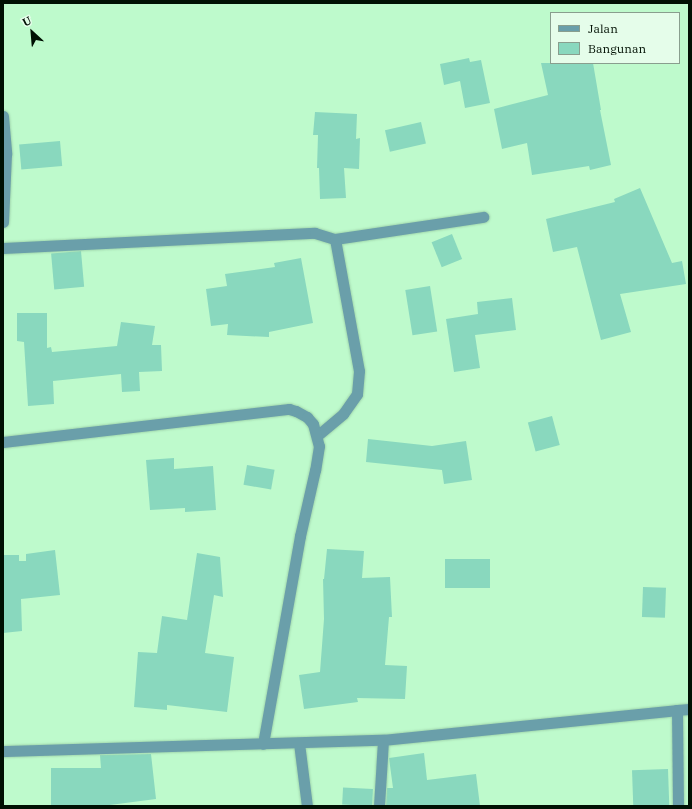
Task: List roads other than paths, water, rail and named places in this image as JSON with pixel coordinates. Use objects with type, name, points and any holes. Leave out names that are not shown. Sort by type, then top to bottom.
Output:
[{"type":"street","points":[[3,116],[6,154],[3,222]]},
{"type":"street","points":[[3,248],[315,233],[335,239],[483,217]]},
{"type":"street","points":[[317,436],[343,414],[357,394],[359,371],[335,239]]},
{"type":"street","points":[[3,442],[289,409],[307,417],[313,424],[319,446],[300,536],[263,744]]},
{"type":"street","points":[[677,710],[678,806]]},
{"type":"street","points":[[3,751],[383,740],[689,710]]},
{"type":"street","points":[[379,806],[383,740]]},
{"type":"street","points":[[299,743],[307,806]]}]
